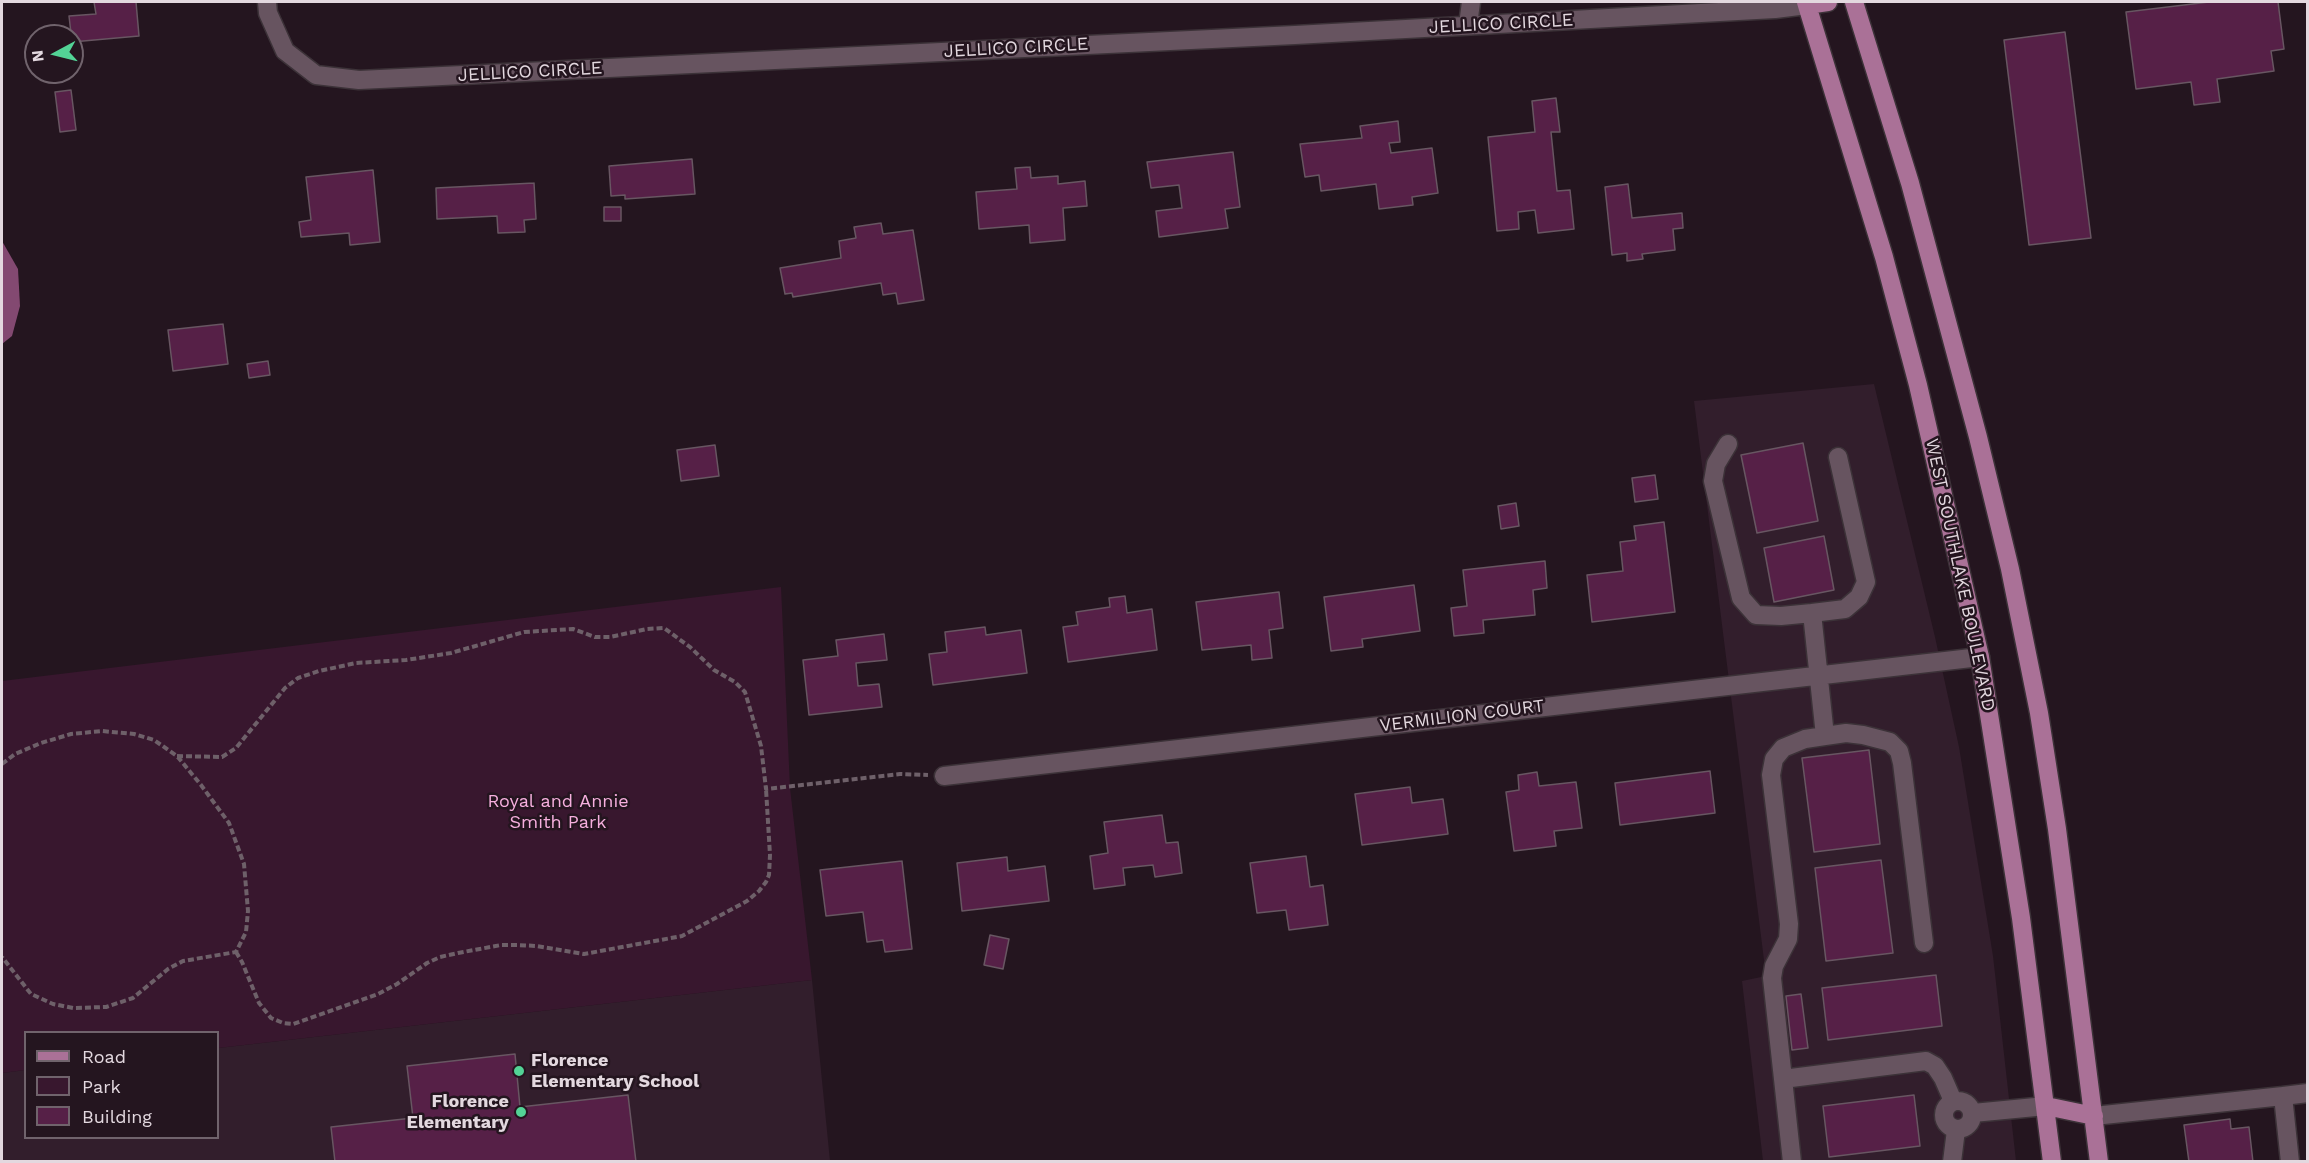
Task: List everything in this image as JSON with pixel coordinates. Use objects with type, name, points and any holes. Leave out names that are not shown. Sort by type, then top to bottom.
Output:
[{"type":"main road","points":[[1806,3],[1828,2]]},
{"type":"main road","points":[[1854,2],[1923,227],[2010,569],[2037,702],[2057,829],[2099,1161]]},
{"type":"main road","name":"WEST SOUTHLAKE BOULEVARD","points":[[1806,3],[1884,257],[1916,374],[1980,657],[2018,895],[2052,1161]]},
{"type":"main road","points":[[2046,1106],[2094,1116]]},
{"type":"street","name":"JELLICO CIRCLE","points":[[267,2],[268,14],[285,51],[316,75],[359,80],[1468,26],[1775,9],[1806,3]]},
{"type":"street","points":[[1468,26],[1471,2]]},
{"type":"street","points":[[1728,444],[1716,464],[1713,481],[1741,598],[1755,615],[1781,616],[1845,609],[1859,597],[1866,582],[1838,457]]},
{"type":"street","points":[[1812,613],[1825,736]]},
{"type":"street","name":"VERMILION COURT","points":[[945,776],[1980,657]]},
{"type":"street","points":[[1792,1161],[1772,978],[1774,966],[1788,939],[1790,924],[1771,775],[1774,759],[1783,748],[1805,739],[1846,733],[1890,742],[1899,751],[1923,943]]},
{"type":"street","points":[[1783,1079],[1926,1060],[1935,1066],[1943,1078],[1953,1101]]},
{"type":"street","points":[[2094,1116],[2307,1093]]},
{"type":"street","points":[[2283,1096],[2290,1161]]},
{"type":"street","points":[[1953,1101],[1961,1101],[1969,1105],[1973,1113],[1971,1122],[1965,1128],[1956,1130],[1949,1127],[1944,1120],[1943,1113],[1946,1106],[1953,1101]]},
{"type":"street","points":[[1973,1113],[2046,1106]]},
{"type":"street","points":[[1952,1161],[1956,1130]]},
{"type":"path","points":[[177,756],[222,756],[236,748],[285,688],[298,678],[356,663],[406,660],[451,653],[524,632],[573,629],[595,637],[610,637],[646,629],[664,628],[690,647],[714,670],[735,682],[745,692],[761,746],[766,789],[769,875],[759,891],[722,917],[682,936],[656,943],[584,954],[518,945],[501,945],[440,957],[378,994],[293,1024],[271,1018],[259,1003],[236,952]]},
{"type":"path","points":[[2,764],[15,754],[41,742],[71,734],[102,731],[134,734],[153,740],[177,756],[229,823],[244,864],[248,911],[246,932],[236,952]]},
{"type":"path","points":[[766,789],[900,774],[945,776]]},
{"type":"path","points":[[2,957],[32,994],[53,1004],[73,1008],[105,1007],[133,998],[168,969],[183,962],[236,952]]},
{"type":"shaded area","points":[[2,241],[18,269],[20,306],[12,336],[2,344]]},
{"type":"shaded area","points":[[1874,384],[1959,747],[1993,956],[2016,1161],[1763,1161],[1742,981],[1766,976],[1694,401]]},
{"type":"shaded area","name":"Florence Elementary School","points":[[812,980],[830,1161],[2,1161],[2,1073],[24,1070],[24,1139],[219,1139],[219,1048]]},
{"type":"green space","name":"Royal and Annie Smith Park","points":[[781,587],[790,788],[812,980],[219,1048],[219,1031],[24,1031],[24,1070],[2,1073],[2,681]]},
{"type":"building","points":[[94,2],[136,2],[139,36],[84,41],[84,24],[70,24],[69,16],[96,14]]},
{"type":"building","points":[[2209,2],[2278,2],[2284,49],[2271,51],[2274,71],[2217,79],[2220,102],[2194,105],[2191,82],[2136,89],[2126,12]]},
{"type":"building","points":[[2065,32],[2091,238],[2029,245],[2004,40]]},
{"type":"building","points":[[71,90],[76,130],[60,132],[55,92]]},
{"type":"building","points":[[1556,98],[1560,132],[1551,132],[1557,191],[1570,190],[1574,229],[1538,233],[1535,210],[1518,212],[1519,229],[1497,231],[1488,137],[1535,132],[1532,101]]},
{"type":"building","points":[[1398,121],[1400,142],[1389,143],[1391,153],[1432,148],[1438,193],[1412,197],[1413,205],[1379,209],[1376,184],[1321,191],[1319,175],[1305,177],[1300,144],[1362,138],[1360,126]]},
{"type":"building","points":[[1233,152],[1240,207],[1225,209],[1228,228],[1159,237],[1156,211],[1182,208],[1179,185],[1151,188],[1147,162]]},
{"type":"building","points":[[692,159],[695,194],[625,199],[625,195],[611,196],[609,166]]},
{"type":"building","points":[[1030,167],[1031,178],[1058,176],[1058,184],[1085,181],[1087,206],[1063,208],[1065,240],[1030,243],[1029,225],[979,229],[976,192],[1017,189],[1015,168]]},
{"type":"building","points":[[373,170],[380,242],[350,245],[349,233],[301,237],[299,222],[311,220],[306,177]]},
{"type":"building","points":[[534,183],[536,219],[524,220],[525,232],[498,233],[497,216],[437,219],[436,188]]},
{"type":"building","points":[[1628,184],[1632,218],[1682,213],[1683,228],[1673,229],[1675,250],[1642,254],[1643,259],[1627,261],[1627,253],[1612,255],[1605,187]]},
{"type":"building","points":[[604,207],[621,207],[621,221],[604,221]]},
{"type":"building","points":[[881,223],[883,234],[913,230],[924,300],[898,304],[896,293],[883,295],[881,283],[793,297],[792,293],[785,294],[780,268],[841,258],[839,241],[856,238],[854,227]]},
{"type":"building","points":[[223,324],[228,364],[173,371],[168,330]]},
{"type":"building","points":[[268,361],[270,375],[249,378],[247,364]]},
{"type":"building","points":[[1803,443],[1818,521],[1757,533],[1741,455]]},
{"type":"building","points":[[715,445],[719,476],[681,481],[677,450]]},
{"type":"building","points":[[1655,475],[1658,499],[1635,502],[1632,478]]},
{"type":"building","points":[[1516,503],[1519,526],[1501,529],[1498,506]]},
{"type":"building","points":[[1664,522],[1675,612],[1592,622],[1587,575],[1623,571],[1620,542],[1636,540],[1634,526]]},
{"type":"building","points":[[1824,536],[1834,590],[1774,602],[1764,548]]},
{"type":"building","points":[[1545,561],[1547,588],[1533,590],[1535,615],[1483,620],[1484,633],[1454,636],[1451,608],[1467,606],[1463,570]]},
{"type":"building","points":[[1414,585],[1420,631],[1362,639],[1363,647],[1331,651],[1324,597]]},
{"type":"building","points":[[1279,592],[1283,628],[1269,630],[1272,658],[1252,660],[1251,645],[1202,650],[1196,602]]},
{"type":"building","points":[[1125,596],[1127,613],[1152,609],[1157,650],[1068,662],[1063,627],[1078,625],[1076,612],[1110,607],[1109,598]]},
{"type":"building","points":[[985,627],[986,635],[1021,630],[1027,673],[933,685],[929,654],[947,652],[945,632]]},
{"type":"building","points":[[884,634],[887,660],[856,663],[858,686],[879,684],[882,707],[809,715],[803,660],[838,656],[836,640]]},
{"type":"building","points":[[1869,750],[1880,844],[1814,852],[1802,758]]},
{"type":"building","points":[[1710,771],[1715,813],[1620,825],[1615,783]]},
{"type":"building","points":[[1537,772],[1539,786],[1576,782],[1582,828],[1554,831],[1556,846],[1514,851],[1506,792],[1519,790],[1518,775]]},
{"type":"building","points":[[1410,787],[1412,803],[1443,799],[1448,834],[1362,845],[1355,794]]},
{"type":"building","points":[[1162,815],[1166,843],[1178,842],[1182,873],[1155,877],[1153,865],[1123,868],[1125,885],[1094,889],[1090,856],[1108,853],[1104,822]]},
{"type":"building","points":[[1306,856],[1310,887],[1323,885],[1328,925],[1289,930],[1286,910],[1257,913],[1250,863]]},
{"type":"building","points":[[1007,857],[1008,871],[1045,866],[1049,901],[962,911],[957,863]]},
{"type":"building","points":[[1881,860],[1893,953],[1826,961],[1815,868]]},
{"type":"building","points":[[902,861],[912,949],[885,952],[883,940],[867,942],[863,912],[826,916],[820,870]]},
{"type":"building","points":[[990,935],[1009,939],[1003,969],[984,965]]},
{"type":"building","points":[[1936,975],[1942,1026],[1828,1040],[1822,988]]},
{"type":"building","points":[[1801,994],[1808,1048],[1792,1050],[1786,996]]},
{"type":"building","name":"Florence Elementary","points":[[515,1054],[520,1107],[628,1095],[636,1162],[335,1162],[331,1127],[413,1118],[407,1066]]},
{"type":"building","points":[[1914,1095],[1920,1146],[1829,1157],[1823,1106]]},
{"type":"building","points":[[2230,1119],[2231,1129],[2249,1127],[2253,1162],[2189,1162],[2184,1125]]},
{"type":"place","name":"Florence Elementary School","points":[[519,1071]]},
{"type":"place","name":"Florence Elementary","points":[[521,1112]]}]
